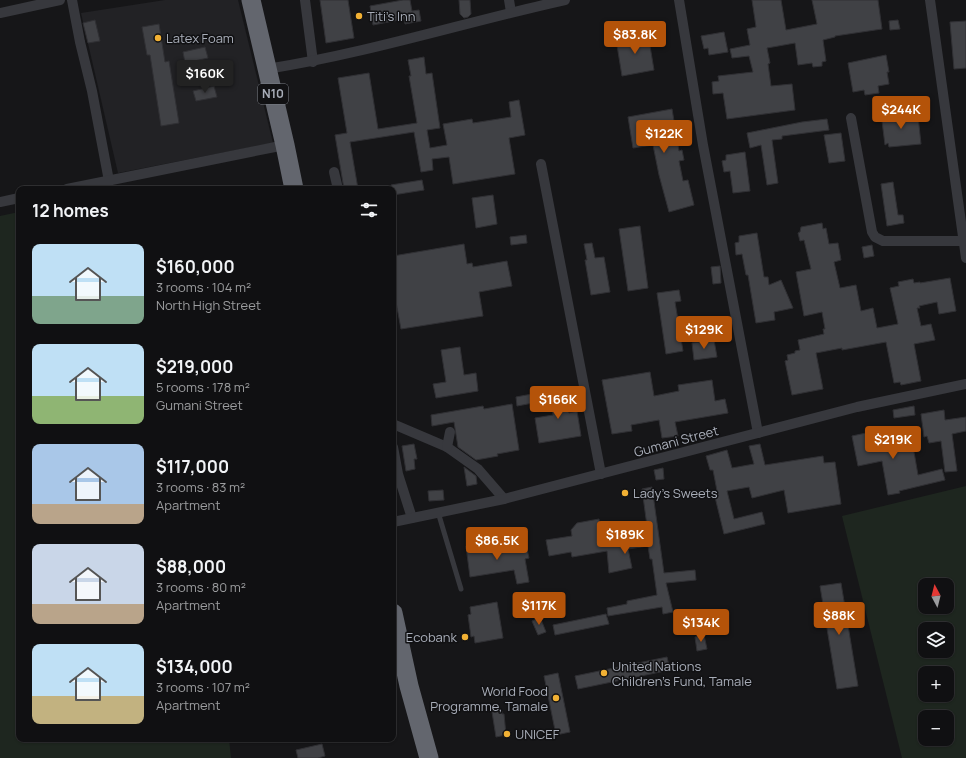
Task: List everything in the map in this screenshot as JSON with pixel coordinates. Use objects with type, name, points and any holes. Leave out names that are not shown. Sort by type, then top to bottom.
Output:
[{"type":"highway","name":"N10","points":[[251,0],[268,69],[293,186]]},
{"type":"highway","points":[[396,627],[409,686],[429,758]]},
{"type":"street","points":[[0,13],[60,0]]},
{"type":"street","points":[[72,0],[80,42],[92,91],[109,181]]},
{"type":"street","points":[[305,0],[313,62]]},
{"type":"street","points":[[509,0],[511,12]]},
{"type":"street","points":[[268,69],[313,62],[511,12],[565,0]]},
{"type":"street","points":[[679,0],[703,144],[758,433]]},
{"type":"street","points":[[930,0],[961,189],[966,258]]},
{"type":"street","points":[[852,118],[872,232],[875,237],[883,241],[964,241]]},
{"type":"street","points":[[83,186],[285,145]]},
{"type":"street","points":[[541,164],[601,474]]},
{"type":"street","points":[[334,172],[337,186]]},
{"type":"street","points":[[0,202],[16,199]]},
{"type":"street","name":"Gumani Street","points":[[396,521],[504,499],[857,407],[966,384]]},
{"type":"street","points":[[396,425],[447,447],[478,469],[504,499]]},
{"type":"street","points":[[447,447],[450,432]]},
{"type":"street","points":[[396,463],[412,518]]},
{"type":"lane","points":[[438,512],[461,590]]},
{"type":"shaded area","points":[[165,0],[238,0],[273,143],[118,173],[81,13]]},
{"type":"shaded area","points":[[16,213],[16,742],[229,742],[231,758],[0,758],[0,216]]},
{"type":"shaded area","points":[[966,486],[966,758],[902,758],[842,516]]},
{"type":"building","points":[[320,0],[348,0],[354,38],[326,43]]},
{"type":"building","points":[[410,0],[412,11],[419,10],[421,21],[405,24],[404,19],[373,25],[370,6]]},
{"type":"building","points":[[459,0],[470,0],[471,14],[468,17],[464,18],[460,14]]},
{"type":"building","points":[[752,0],[781,0],[786,30],[817,24],[812,0],[878,0],[882,29],[835,36],[823,40],[826,61],[822,62],[822,66],[813,67],[812,63],[798,65],[795,43],[767,48],[770,63],[768,64],[771,86],[792,84],[795,110],[727,119],[723,93],[713,94],[712,82],[719,81],[718,76],[753,72],[749,56],[732,58],[730,49],[750,45],[747,29],[756,27]]},
{"type":"building","points":[[95,20],[100,41],[88,43],[83,23]]},
{"type":"building","points":[[898,20],[900,29],[890,30],[889,21]]},
{"type":"building","points":[[966,21],[966,68],[954,69],[950,22]]},
{"type":"building","points":[[159,24],[165,62],[169,61],[179,123],[161,126],[150,55],[147,55],[142,27]]},
{"type":"building","points":[[724,32],[728,52],[709,55],[708,48],[704,49],[701,36]]},
{"type":"building","points":[[648,34],[654,70],[622,76],[616,39]]},
{"type":"building","points":[[205,47],[208,58],[185,63],[183,52]]},
{"type":"building","points":[[886,55],[889,72],[887,72],[889,84],[878,86],[879,93],[865,95],[864,90],[853,92],[848,63]]},
{"type":"building","points":[[424,57],[426,74],[432,73],[440,128],[427,130],[430,148],[447,145],[443,124],[472,119],[473,123],[511,117],[509,102],[519,100],[525,135],[509,138],[515,174],[453,184],[449,157],[432,159],[433,170],[421,172],[414,132],[350,142],[357,186],[344,186],[335,135],[347,133],[338,78],[369,73],[378,129],[417,123],[409,76],[411,76],[408,60]]},
{"type":"building","points":[[214,86],[217,97],[196,101],[193,91]]},
{"type":"building","points":[[672,109],[679,151],[682,150],[684,160],[679,161],[683,181],[688,180],[694,205],[669,212],[653,145],[633,148],[628,117]]},
{"type":"building","points":[[895,112],[896,118],[918,116],[921,144],[889,147],[888,143],[885,145],[881,113]]},
{"type":"building","points":[[827,119],[829,130],[782,136],[782,139],[772,140],[778,183],[767,185],[761,145],[750,148],[747,133],[802,122]]},
{"type":"building","points":[[841,133],[845,161],[829,163],[824,135]]},
{"type":"building","points":[[745,152],[750,191],[733,193],[730,171],[724,172],[722,161],[726,160],[726,155]]},
{"type":"building","points":[[422,180],[424,190],[396,195],[396,186],[391,185]]},
{"type":"building","points":[[893,182],[898,215],[903,215],[904,223],[887,226],[881,184]]},
{"type":"building","points":[[493,195],[497,224],[476,228],[472,198]]},
{"type":"building","points":[[822,223],[823,229],[826,228],[829,244],[838,243],[841,260],[834,262],[840,288],[856,285],[861,311],[873,308],[877,328],[898,324],[890,288],[899,286],[898,282],[913,279],[914,283],[920,283],[950,278],[956,311],[939,314],[937,302],[919,306],[920,308],[917,308],[921,326],[931,324],[935,340],[914,344],[921,381],[901,385],[900,382],[894,383],[886,342],[816,353],[823,389],[792,395],[785,361],[788,360],[787,355],[800,350],[798,340],[824,334],[823,329],[825,329],[822,312],[804,316],[796,272],[811,269],[804,240],[800,241],[798,233],[800,232],[801,227]]},
{"type":"building","points":[[640,226],[648,288],[628,291],[619,229]]},
{"type":"building","points":[[757,233],[764,277],[768,277],[769,285],[781,280],[793,308],[774,312],[775,320],[756,323],[748,275],[746,275],[742,254],[736,255],[735,243],[739,242],[739,236]]},
{"type":"building","points":[[526,235],[527,243],[511,245],[510,237]]},
{"type":"building","points":[[592,243],[595,258],[604,257],[610,292],[591,295],[584,244]]},
{"type":"building","points":[[464,244],[467,264],[472,263],[473,267],[507,261],[512,286],[479,292],[483,316],[401,329],[396,302],[396,255]]},
{"type":"building","points":[[872,245],[874,256],[864,258],[862,247]]},
{"type":"building","points":[[720,266],[721,283],[713,284],[711,267]]},
{"type":"building","points":[[679,290],[681,301],[675,302],[683,351],[666,354],[657,293]]},
{"type":"building","points":[[714,340],[717,357],[694,360],[692,343]]},
{"type":"building","points":[[460,347],[464,375],[476,373],[478,391],[436,398],[433,384],[446,382],[441,350]]},
{"type":"building","points":[[650,372],[654,396],[679,391],[678,385],[712,380],[715,401],[725,399],[728,413],[675,422],[678,436],[662,438],[659,420],[631,425],[632,431],[612,434],[602,380]]},
{"type":"building","points":[[564,387],[569,413],[577,411],[581,436],[539,443],[535,418],[553,415],[549,390]]},
{"type":"building","points":[[532,394],[533,403],[517,406],[516,397]]},
{"type":"building","points":[[512,404],[519,450],[497,454],[498,456],[476,460],[458,447],[454,422],[432,426],[431,415],[483,406],[484,409]]},
{"type":"building","points":[[914,406],[915,415],[894,418],[893,410]]},
{"type":"building","points":[[944,410],[945,420],[966,417],[966,431],[952,434],[957,471],[945,472],[941,441],[929,443],[927,436],[924,437],[921,414]]},
{"type":"building","points":[[885,429],[887,439],[911,435],[918,475],[942,469],[945,480],[888,495],[882,461],[858,466],[852,436]]},
{"type":"building","points":[[414,444],[417,459],[414,459],[415,469],[406,471],[402,446]]},
{"type":"building","points":[[760,444],[765,465],[823,456],[824,463],[835,462],[841,504],[788,513],[784,490],[752,498],[749,487],[727,491],[734,519],[762,512],[765,524],[724,534],[715,497],[718,496],[713,470],[710,470],[706,456],[727,450],[732,468],[754,464],[749,446]]},
{"type":"building","points":[[464,467],[476,476],[477,484],[467,486]]},
{"type":"building","points":[[663,468],[664,479],[656,480],[654,470]]},
{"type":"building","points":[[652,487],[664,573],[695,570],[696,580],[666,583],[673,612],[663,614],[662,607],[608,616],[607,608],[627,604],[627,601],[657,595],[652,559],[650,559],[648,546],[628,549],[632,568],[609,573],[607,551],[572,557],[571,552],[549,556],[546,540],[572,536],[571,530],[577,523],[599,519],[601,536],[622,533],[621,530],[647,526],[642,489]]},
{"type":"building","points":[[443,490],[444,500],[429,501],[428,491]]},
{"type":"building","points":[[500,540],[502,552],[527,549],[529,558],[525,559],[529,582],[517,584],[514,570],[470,577],[466,546]]},
{"type":"building","points":[[841,583],[858,686],[837,689],[820,586]]},
{"type":"building","points":[[497,602],[503,638],[475,643],[474,636],[471,637],[468,615],[471,614],[470,607]]},
{"type":"building","points":[[526,602],[527,611],[517,612],[516,604]]},
{"type":"building","points":[[606,614],[609,624],[555,635],[553,625]]},
{"type":"building","points":[[540,617],[546,632],[538,635],[532,621]]},
{"type":"building","points":[[704,635],[707,649],[697,651],[695,637]]},
{"type":"building","points":[[667,657],[670,670],[578,689],[575,676]]},
{"type":"building","points":[[558,673],[570,732],[556,735],[544,676]]},
{"type":"building","points":[[502,711],[502,714],[504,714],[506,735],[496,737],[492,712]]},
{"type":"building","points":[[322,744],[325,756],[318,758],[298,758],[296,750]]},
{"type":"place","name":"Titi's Inn","points":[[359,16]]},
{"type":"place","name":"Latex Foam","points":[[158,38]]},
{"type":"place","name":"Lady's Sweets","points":[[625,493]]},
{"type":"place","name":"Ecobank","points":[[465,637]]},
{"type":"place","name":"United Nations Children's Fund, Tamale","points":[[604,673]]},
{"type":"place","name":"World Food Programme, Tamale","points":[[556,698]]},
{"type":"place","name":"UNICEF","points":[[507,734]]}]
